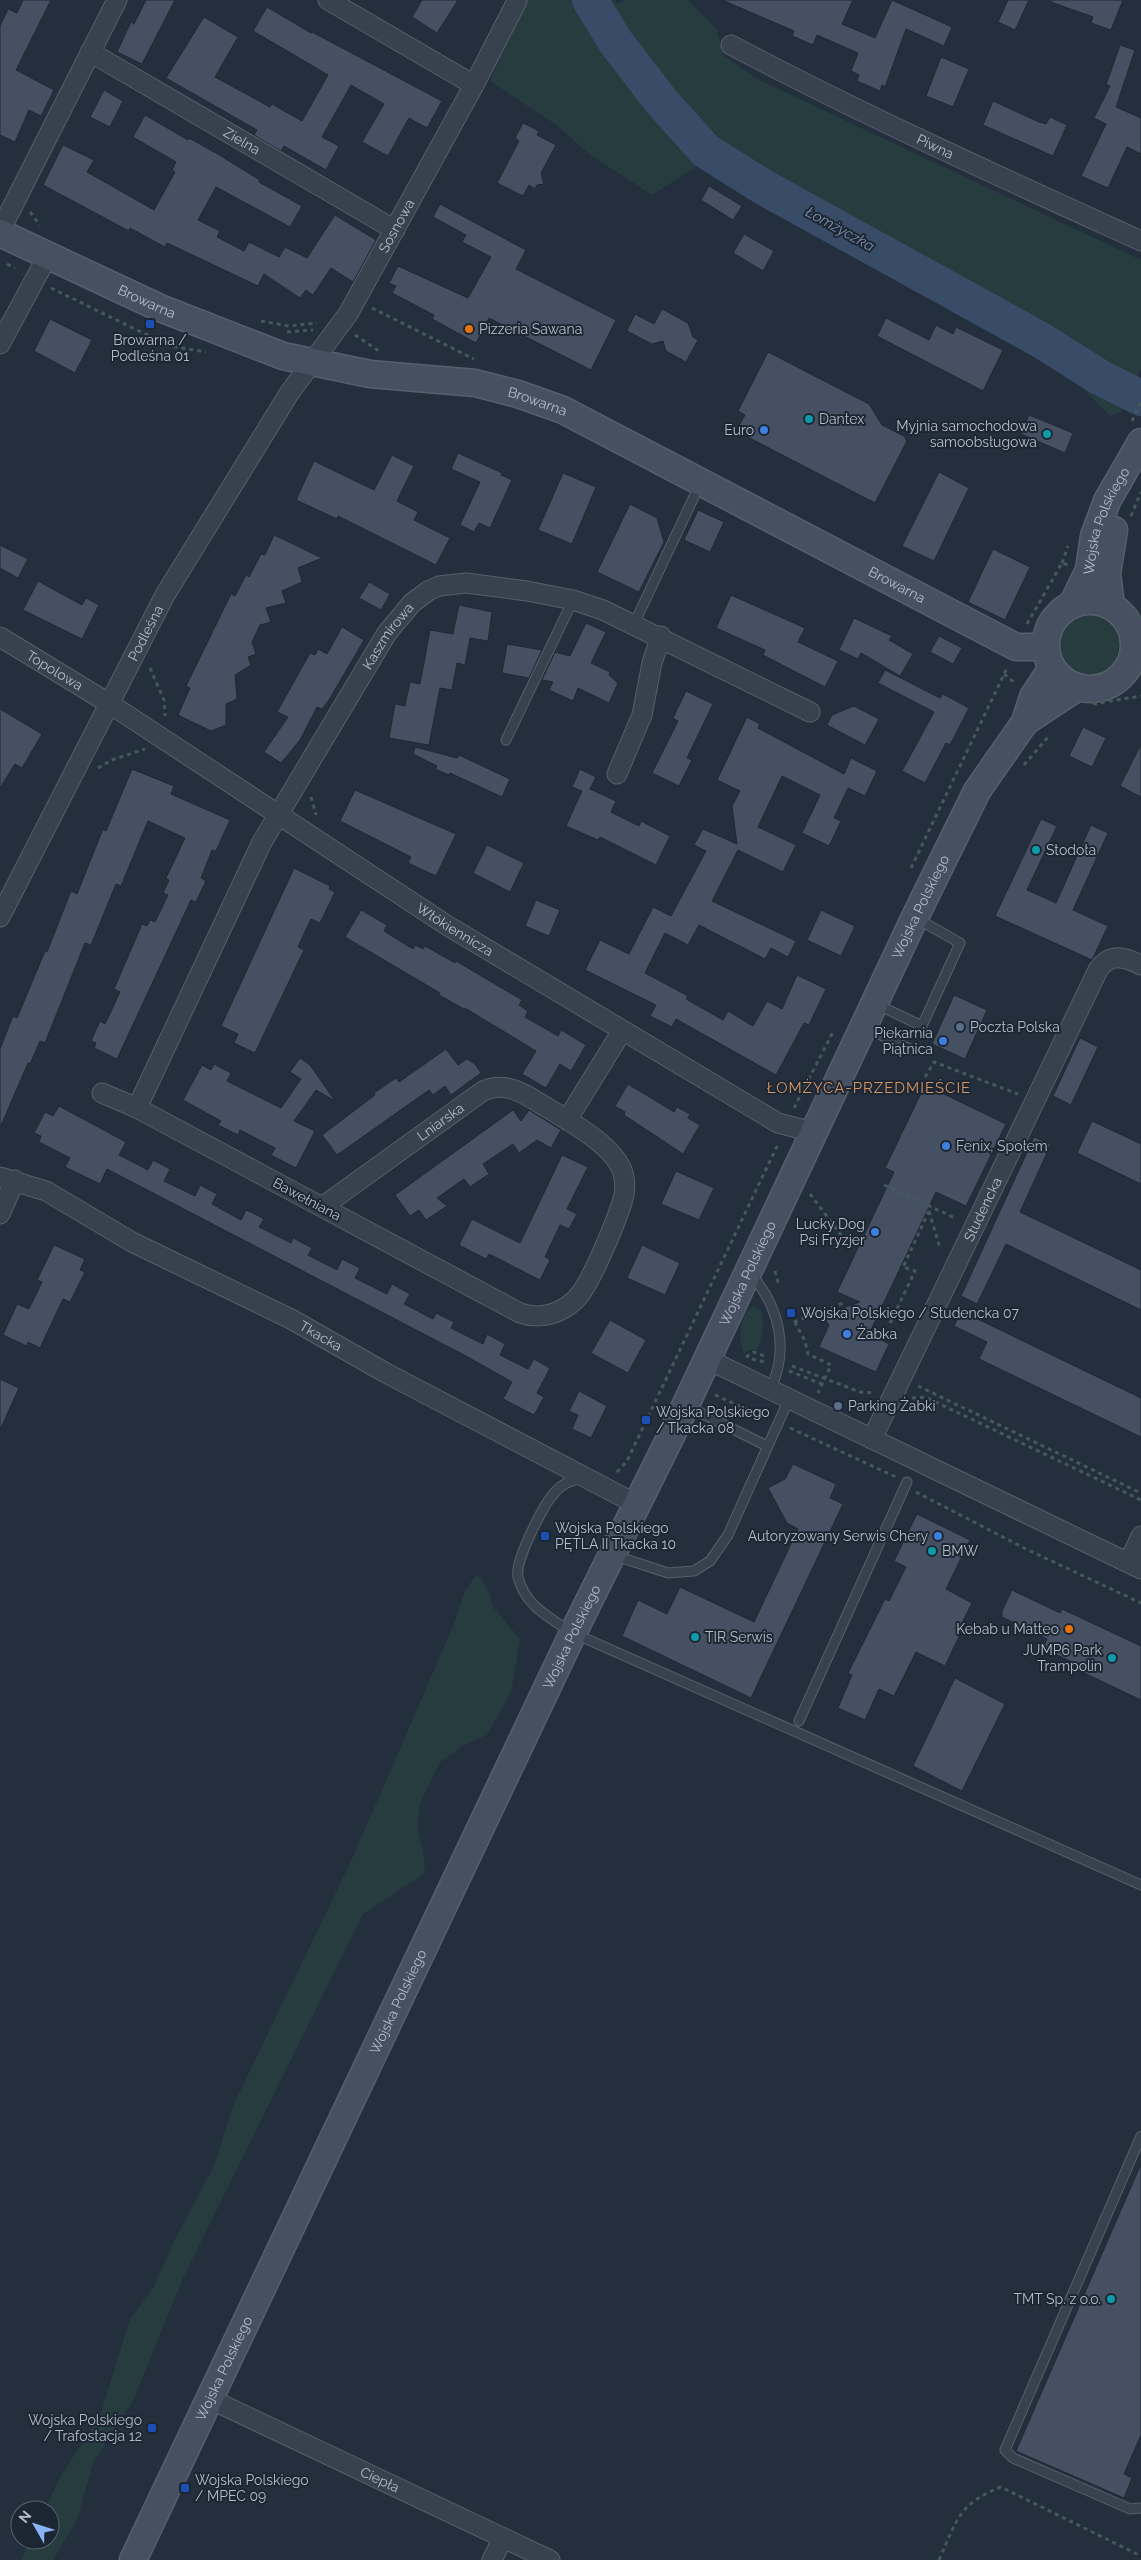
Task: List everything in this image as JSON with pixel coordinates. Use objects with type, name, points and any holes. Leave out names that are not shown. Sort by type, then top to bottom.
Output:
[{"type":"main road","name":"Browarna","points":[[0,232],[47,257],[204,327],[283,356],[370,374],[475,383],[518,394],[563,410],[1016,647],[1049,657]]},
{"type":"main road","name":"Wojska Polskiego","points":[[1074,604],[1089,570],[1094,536],[1136,432]]},
{"type":"main road","name":"Wojska Polskiego","points":[[1111,606],[1107,573],[1110,544],[1125,488],[1141,448]]},
{"type":"main road","points":[[1093,600],[1111,606],[1129,624],[1135,662],[1116,680],[1104,686],[1091,689],[1078,687],[1059,676],[1049,657],[1050,626],[1064,609],[1074,604],[1093,600]]},
{"type":"main road","name":"Wojska Polskiego","points":[[133,2560],[573,1633],[638,1505],[862,1026],[977,791],[1025,722],[1049,657]]},
{"type":"main road","name":"Wojska Polskiego","points":[[1025,722],[1078,687]]},
{"type":"street","points":[[0,232],[117,0]]},
{"type":"street","points":[[328,0],[474,84]]},
{"type":"street","name":"Sosnowa","points":[[311,363],[348,314],[474,84],[517,1]]},
{"type":"street","name":"Piwna","points":[[731,45],[809,86],[928,144],[1141,240]]},
{"type":"street","name":"Zielna","points":[[90,52],[395,230]]},
{"type":"street","points":[[0,344],[47,257]]},
{"type":"street","name":"Podleśna","points":[[0,916],[165,595],[290,392],[311,363]]},
{"type":"street","name":"Kaszmirowa","points":[[277,814],[392,626],[412,603],[428,590],[447,584],[466,583],[573,600],[604,610],[661,636],[810,712]]},
{"type":"street","points":[[617,774],[642,715],[652,663],[661,636]]},
{"type":"street","name":"Topolowa","points":[[0,637],[110,704]]},
{"type":"street","name":"Włókiennicza","points":[[110,704],[448,926],[778,1123],[813,1132]]},
{"type":"street","points":[[137,1108],[257,851],[277,814]]},
{"type":"street","name":"Studencka","points":[[872,1439],[1098,970],[1104,962],[1120,957],[1141,965]]},
{"type":"street","points":[[567,1120],[622,1031]]},
{"type":"street","name":"Lniarska","points":[[322,1207],[494,1086],[514,1089],[567,1120]]},
{"type":"street","name":"Bawełniana","points":[[102,1093],[137,1108],[520,1313],[533,1316],[549,1315],[564,1309],[580,1295],[613,1224],[624,1192],[623,1173],[619,1162],[600,1144],[567,1120]]},
{"type":"street","points":[[0,1214],[8,1179]]},
{"type":"street","name":"Tkacka","points":[[8,1179],[46,1192],[140,1246],[291,1319],[393,1377],[638,1505]]},
{"type":"street","points":[[707,1359],[1135,1565],[1141,1536]]},
{"type":"street","name":"Ciepła","points":[[210,2400],[550,2560]]},
{"type":"street","points":[[492,2560],[503,2538]]},
{"type":"lane","points":[[634,624],[700,483]]},
{"type":"lane","points":[[506,740],[573,600]]},
{"type":"lane","points":[[874,1003],[922,1026],[960,943],[915,917]]},
{"type":"lane","points":[[862,1026],[910,1049]]},
{"type":"lane","points":[[748,1271],[765,1291],[774,1310],[780,1332],[780,1362],[770,1390]]},
{"type":"lane","points":[[689,1395],[767,1446]]},
{"type":"lane","points":[[613,1554],[668,1573],[680,1573],[701,1568],[718,1551],[728,1535],[789,1399]]},
{"type":"lane","points":[[588,1478],[564,1484],[549,1499],[518,1562],[517,1576],[523,1592],[538,1610],[573,1633],[1141,1886]]},
{"type":"lane","points":[[799,1721],[907,1482]]},
{"type":"lane","points":[[1141,2136],[1006,2450],[1013,2458],[1130,2510],[1141,2508]]},
{"type":"path","points":[[368,306],[474,359]]},
{"type":"path","points":[[193,350],[212,353]]},
{"type":"path","points":[[1136,432],[1141,401]]},
{"type":"path","points":[[139,645],[164,700],[165,719]]},
{"type":"path","points":[[910,870],[1016,647]]},
{"type":"path","points":[[97,769],[112,760],[152,746]]},
{"type":"path","points":[[296,784],[310,794],[317,818]]},
{"type":"path","points":[[791,1111],[802,1097],[836,1026]]},
{"type":"path","points":[[921,1084],[934,1062],[1035,1101]]},
{"type":"path","points":[[606,1488],[612,1473],[623,1468],[627,1461],[779,1144],[778,1138]]},
{"type":"path","points":[[765,1172],[790,1182],[813,1196],[847,1244]]},
{"type":"path","points":[[884,1185],[955,1218]]},
{"type":"path","points":[[928,1205],[940,1248]]},
{"type":"path","points":[[890,1323],[915,1271],[903,1267],[930,1211]]},
{"type":"path","points":[[794,1322],[846,1302]]},
{"type":"path","points":[[718,1396],[728,1391],[750,1352],[860,1392],[881,1392],[900,1400],[924,1397],[1141,1500]]},
{"type":"path","points":[[669,1373],[689,1395],[718,1396],[907,1482],[914,1492],[1026,1549],[1141,1603]]},
{"type":"path","points":[[901,1378],[1141,1493]]},
{"type":"path","points":[[939,2560],[962,2510],[980,2495],[1001,2487],[1141,2556]]},
{"type":"green space","points":[[527,0],[614,0],[617,4],[624,0],[688,0],[717,30],[723,55],[757,79],[1141,260],[1141,369],[1122,411],[1110,416],[1073,379],[845,252],[699,165],[652,195],[592,156],[555,124],[490,81]]},
{"type":"green space","points":[[1083,615],[1095,615],[1106,620],[1114,628],[1119,639],[1117,657],[1106,670],[1095,675],[1083,675],[1072,670],[1064,662],[1059,651],[1059,639],[1064,628],[1072,620]]},
{"type":"green space","points":[[753,1306],[760,1309],[762,1314],[762,1335],[757,1350],[748,1350],[744,1354],[740,1335],[742,1321],[744,1315]]},
{"type":"green space","points":[[477,1574],[489,1591],[493,1607],[520,1639],[511,1692],[487,1735],[464,1745],[440,1762],[420,1803],[417,1828],[423,1851],[425,1873],[363,1914],[183,2278],[133,2401],[93,2463],[77,2520],[60,2548],[60,2500],[50,2500],[60,2477],[100,2416],[130,2319],[153,2289],[173,2243],[214,2166],[232,2108],[352,1859],[452,1629],[465,1591]]},
{"type":"green space","points":[[26,2550],[59,2550],[53,2560],[21,2560]]},
{"type":"building","points":[[23,0],[51,0],[16,70],[54,90],[41,116],[29,110],[15,142],[0,135],[0,26],[8,9],[17,13]]},
{"type":"building","points":[[146,0],[175,0],[142,64],[117,52],[131,22],[134,24]]},
{"type":"building","points":[[422,0],[458,0],[437,33],[412,17]]},
{"type":"building","points":[[722,0],[853,0],[842,24],[875,38],[892,0],[952,27],[944,46],[906,29],[885,87],[882,85],[880,91],[857,81],[859,75],[851,71],[858,53],[817,35],[813,45],[792,36],[794,31]]},
{"type":"building","points":[[1008,0],[1029,0],[1015,30],[998,22]]},
{"type":"building","points":[[1051,0],[1123,0],[1111,30],[1091,23],[1093,17],[1051,2]]},
{"type":"building","points":[[267,7],[311,33],[442,101],[427,128],[409,118],[388,156],[362,142],[384,104],[351,85],[322,137],[339,146],[326,170],[284,146],[281,151],[254,135],[257,130],[166,78],[204,17],[238,37],[215,77],[270,107],[272,104],[302,121],[328,75],[253,31]]},
{"type":"building","points":[[1120,45],[1135,50],[1116,107],[1141,118],[1141,154],[1127,147],[1108,188],[1081,176],[1106,124],[1094,118],[1110,86],[1106,85]]},
{"type":"building","points":[[941,57],[969,69],[953,107],[926,96]]},
{"type":"building","points":[[104,90],[123,101],[110,127],[90,117]]},
{"type":"building","points":[[993,101],[1039,122],[1046,124],[1050,117],[1067,125],[1053,156],[983,125]]},
{"type":"building","points":[[145,115],[188,140],[189,138],[216,153],[260,180],[259,182],[302,206],[290,227],[216,187],[198,220],[220,231],[217,237],[244,251],[249,242],[279,257],[285,247],[307,258],[335,215],[376,240],[353,282],[331,268],[313,295],[306,290],[300,298],[264,274],[258,286],[167,243],[165,247],[130,228],[129,231],[43,185],[63,145],[94,160],[87,172],[154,210],[175,172],[172,170],[176,162],[133,137]]},
{"type":"building","points":[[523,123],[539,131],[537,135],[556,145],[541,173],[544,184],[537,185],[535,189],[529,185],[523,196],[497,183],[519,141],[515,138]]},
{"type":"building","points":[[709,186],[742,206],[733,220],[701,200]]},
{"type":"building","points":[[440,204],[526,250],[516,269],[616,320],[591,370],[489,318],[476,343],[432,319],[434,315],[392,293],[396,286],[389,283],[398,266],[468,298],[491,257],[462,242],[466,235],[433,217]]},
{"type":"building","points":[[744,234],[774,251],[763,271],[733,253]]},
{"type":"building","points":[[662,309],[688,323],[693,337],[698,340],[686,362],[666,351],[663,341],[652,344],[627,331],[635,314],[654,324]]},
{"type":"building","points":[[886,318],[929,340],[936,325],[953,334],[956,327],[1003,350],[983,391],[877,336]]},
{"type":"building","points":[[50,319],[92,340],[75,373],[34,351]]},
{"type":"building","name":"Dantex","points":[[768,352],[869,404],[882,425],[904,436],[907,441],[875,503],[736,431],[745,415],[738,411]]},
{"type":"building","name":"Myjnia samochodowa samoobsługowa","points":[[1029,415],[1073,433],[1065,453],[1021,434]]},
{"type":"building","points":[[458,453],[502,473],[501,475],[512,480],[490,528],[479,523],[474,532],[460,525],[480,482],[451,469]]},
{"type":"building","points":[[392,455],[414,466],[397,501],[418,512],[414,520],[450,538],[436,565],[338,516],[337,519],[296,500],[314,461],[374,490]]},
{"type":"building","points":[[939,472],[969,488],[934,561],[902,546]]},
{"type":"building","points":[[563,473],[596,487],[572,544],[538,530]]},
{"type":"building","points":[[630,504],[657,518],[664,542],[639,592],[597,572]]},
{"type":"building","points":[[698,510],[724,522],[710,552],[684,540]]},
{"type":"building","points":[[274,535],[322,558],[298,568],[302,582],[282,591],[286,603],[266,608],[271,622],[260,625],[252,642],[256,654],[248,657],[251,665],[235,675],[237,699],[226,704],[226,725],[211,731],[178,715],[190,688],[186,686],[231,594],[235,596],[246,575],[249,577],[261,554],[265,555]]},
{"type":"building","points":[[0,545],[28,559],[18,578],[0,568]]},
{"type":"building","points":[[993,549],[1030,567],[1005,620],[968,602]]},
{"type":"building","points":[[38,581],[82,605],[86,598],[99,605],[82,639],[23,610]]},
{"type":"building","points":[[369,582],[390,594],[381,610],[359,598]]},
{"type":"building","points":[[731,595],[805,628],[798,642],[838,661],[825,687],[763,655],[765,650],[716,628]]},
{"type":"building","points":[[459,605],[492,612],[488,641],[470,638],[465,665],[457,663],[452,690],[440,688],[429,745],[389,738],[395,704],[405,706],[410,682],[420,684],[430,630],[453,634]]},
{"type":"building","points":[[854,618],[892,636],[889,640],[913,654],[900,676],[861,653],[858,659],[839,650]]},
{"type":"building","points":[[586,623],[606,632],[591,663],[610,672],[609,675],[618,683],[609,703],[578,688],[573,701],[549,690],[553,682],[542,680],[555,652],[570,656]]},
{"type":"building","points":[[342,627],[364,640],[329,700],[322,709],[317,707],[300,740],[281,763],[264,752],[288,717],[277,712],[310,653],[315,655],[318,649],[327,654]]},
{"type":"building","points":[[939,636],[962,648],[953,664],[930,652]]},
{"type":"building","points":[[507,644],[542,650],[529,678],[502,673]]},
{"type":"building","points":[[885,670],[940,698],[943,694],[969,708],[950,745],[946,743],[925,783],[902,771],[934,712],[878,683]]},
{"type":"building","points":[[686,691],[713,704],[687,758],[692,760],[679,786],[652,773],[678,721],[673,718]]},
{"type":"building","points":[[854,706],[879,719],[865,745],[827,725],[832,715]]},
{"type":"building","points":[[0,709],[42,734],[22,768],[15,764],[0,788]]},
{"type":"building","points":[[747,717],[760,724],[758,728],[844,774],[851,758],[877,771],[865,796],[848,788],[834,818],[841,821],[829,846],[802,833],[820,795],[782,776],[758,827],[796,845],[783,872],[738,850],[712,901],[796,941],[788,957],[771,948],[765,959],[699,925],[688,945],[665,933],[645,973],[688,996],[686,999],[723,1020],[728,1011],[753,1026],[767,1001],[782,1009],[797,975],[826,989],[809,1025],[804,1023],[776,1075],[676,1019],[672,1027],[650,1016],[656,1005],[585,970],[600,940],[629,954],[653,907],[671,916],[706,851],[694,845],[703,829],[737,844],[732,806],[740,791],[717,780]]},
{"type":"building","points":[[1083,727],[1106,738],[1092,767],[1069,756]]},
{"type":"building","points":[[1141,744],[1141,797],[1120,786]]},
{"type":"building","points":[[415,747],[457,758],[459,755],[510,779],[502,797],[450,773],[449,775],[435,769],[437,766],[413,754]]},
{"type":"building","points":[[132,769],[174,786],[171,794],[230,820],[216,851],[212,850],[201,878],[206,881],[196,902],[191,900],[117,1059],[94,1048],[96,1043],[91,1041],[100,1021],[105,1024],[120,992],[114,989],[142,924],[147,926],[150,920],[155,922],[168,895],[163,893],[169,880],[166,878],[185,838],[148,821],[121,886],[116,884],[91,945],[85,943],[45,1043],[40,1041],[30,1064],[28,1063],[0,1128],[0,1049],[13,1016],[17,1018],[45,951],[47,952],[71,891],[77,894],[103,829],[106,831]]},
{"type":"building","points":[[580,769],[596,777],[590,789],[616,801],[611,812],[639,826],[641,821],[670,836],[656,865],[600,837],[598,840],[566,826],[582,791],[572,787]]},
{"type":"building","points":[[355,790],[456,834],[436,876],[408,863],[411,857],[340,821]]},
{"type":"building","points":[[1041,819],[1057,826],[1027,890],[1056,903],[1091,825],[1108,833],[1073,910],[1108,926],[1092,960],[995,916]]},
{"type":"building","points":[[487,845],[524,863],[510,892],[473,873]]},
{"type":"building","points":[[294,868],[330,886],[329,889],[335,892],[320,923],[311,919],[298,947],[304,950],[255,1053],[234,1043],[238,1034],[221,1026]]},
{"type":"building","points":[[536,900],[560,910],[549,936],[525,926]]},
{"type":"building","points":[[361,910],[387,925],[384,931],[413,949],[415,945],[423,949],[425,946],[455,963],[456,961],[522,1000],[519,1005],[528,1011],[525,1017],[558,1036],[561,1030],[586,1045],[571,1071],[560,1064],[546,1088],[522,1074],[536,1051],[465,1008],[439,995],[440,993],[345,937]]},
{"type":"building","points":[[821,910],[855,926],[841,956],[807,940]]},
{"type":"building","name":"Poczta Polska","points":[[954,995],[987,1010],[965,1059],[932,1044]]},
{"type":"building","points":[[1080,1038],[1098,1047],[1071,1105],[1053,1096]]},
{"type":"building","points":[[446,1049],[458,1065],[467,1059],[475,1064],[481,1073],[451,1095],[445,1086],[433,1095],[429,1090],[337,1155],[322,1135],[375,1095],[374,1093],[396,1078],[399,1082]]},
{"type":"building","points":[[300,1058],[310,1065],[335,1101],[316,1090],[294,1121],[315,1131],[296,1168],[271,1155],[275,1148],[240,1130],[238,1135],[218,1125],[221,1121],[183,1100],[202,1065],[211,1070],[214,1064],[231,1073],[227,1081],[281,1108],[301,1079],[290,1072]]},
{"type":"building","points":[[628,1084],[674,1112],[677,1107],[690,1114],[688,1118],[700,1125],[683,1154],[624,1115],[625,1112],[615,1106]]},
{"type":"building","points":[[925,1085],[1006,1124],[966,1206],[936,1192],[869,1334],[889,1344],[876,1372],[819,1347],[829,1325],[822,1315],[860,1302],[837,1292],[894,1172],[885,1168]]},
{"type":"building","points":[[59,1106],[126,1142],[119,1155],[148,1170],[153,1160],[170,1169],[164,1181],[195,1196],[200,1185],[217,1194],[212,1204],[241,1220],[246,1210],[253,1213],[264,1219],[259,1227],[291,1243],[293,1238],[312,1248],[308,1255],[337,1270],[342,1259],[360,1268],[355,1278],[387,1294],[392,1284],[410,1294],[404,1304],[433,1319],[436,1313],[454,1322],[451,1328],[483,1344],[487,1334],[505,1344],[500,1355],[528,1369],[534,1359],[550,1368],[537,1393],[544,1397],[534,1415],[503,1399],[512,1382],[466,1356],[107,1169],[100,1184],[65,1167],[70,1158],[39,1142],[41,1136],[34,1133],[45,1112],[53,1116]]},
{"type":"building","points":[[513,1110],[521,1121],[529,1110],[561,1130],[551,1148],[537,1140],[519,1153],[513,1144],[483,1164],[489,1174],[470,1187],[464,1179],[437,1198],[447,1206],[426,1220],[419,1210],[410,1216],[395,1195]]},
{"type":"building","points":[[1092,1121],[1141,1144],[1141,1184],[1077,1153]]},
{"type":"building","points":[[1034,1137],[1051,1144],[1020,1212],[1141,1270],[1141,1310],[1006,1244],[977,1304],[961,1296]]},
{"type":"building","points":[[562,1155],[588,1167],[567,1209],[577,1214],[569,1229],[560,1225],[545,1257],[550,1260],[540,1280],[489,1254],[486,1259],[459,1245],[472,1219],[520,1243]]},
{"type":"building","points":[[676,1171],[714,1188],[699,1220],[661,1204]]},
{"type":"building","points":[[54,1245],[85,1259],[80,1270],[85,1272],[70,1302],[63,1299],[40,1348],[28,1342],[27,1346],[3,1335],[17,1304],[29,1309],[42,1282],[37,1280]]},
{"type":"building","points":[[642,1245],[680,1263],[665,1295],[627,1278]]},
{"type":"building","points":[[961,1311],[1141,1398],[1141,1437],[979,1359],[987,1342],[954,1326]]},
{"type":"building","points":[[610,1320],[646,1340],[628,1373],[591,1353]]},
{"type":"building","points":[[0,1379],[19,1388],[0,1430]]},
{"type":"building","points":[[579,1391],[607,1406],[591,1438],[572,1429],[578,1415],[569,1411]]},
{"type":"building","points":[[793,1464],[836,1484],[830,1498],[843,1504],[751,1698],[622,1636],[638,1600],[667,1614],[680,1587],[754,1622],[798,1529],[787,1523],[768,1488],[785,1479]]},
{"type":"building","points":[[917,1514],[970,1540],[946,1589],[972,1603],[962,1623],[965,1624],[945,1666],[916,1652],[894,1696],[879,1689],[865,1720],[838,1708],[852,1675],[848,1673],[885,1599],[889,1601],[906,1567],[894,1561]]},
{"type":"building","points":[[1012,1590],[1060,1613],[1062,1609],[1141,1646],[1141,1700],[1078,1670],[1080,1666],[1043,1648],[1047,1639],[1002,1617],[1002,1611]]},
{"type":"building","points":[[955,1678],[1005,1704],[962,1791],[913,1766]]},
{"type":"building","name":"TMT Sp. z o.o.","points":[[1141,2164],[1141,2435],[1124,2474],[1132,2478],[1124,2498],[1016,2451]]},
{"type":"waterway","name":"Łomżyczka","points":[[590,0],[615,41],[661,101],[706,151],[765,188],[1039,339],[1101,378],[1141,398]]},
{"type":"place","name":"Browarna / Podleśna 01","points":[[150,324]]},
{"type":"place","name":"Pizzeria Sawana","points":[[469,329]]},
{"type":"place","name":"Dantex","points":[[809,419]]},
{"type":"place","name":"Euro","points":[[764,430]]},
{"type":"place","name":"Myjnia samochodowa samoobsługowa","points":[[1047,434]]},
{"type":"place","name":"Stodoła","points":[[1036,850]]},
{"type":"place","name":"Poczta Polska","points":[[960,1027]]},
{"type":"place","name":"Piekarnia Piątnica","points":[[943,1041]]},
{"type":"place","name":"Fenix, Społem","points":[[946,1146]]},
{"type":"place","name":"Lucky Dog Psi Fryzjer","points":[[875,1232]]},
{"type":"place","name":"Wojska Polskiego / Studencka 07","points":[[791,1313]]},
{"type":"place","name":"Żabka","points":[[847,1334]]},
{"type":"place","name":"Parking Żabki","points":[[838,1406]]},
{"type":"place","name":"Wojska Polskiego / Tkacka 08","points":[[646,1420]]},
{"type":"place","name":"Wojska Polskiego PĘTLA II Tkacka 10","points":[[545,1536]]},
{"type":"place","name":"Autoryzowany Serwis Chery","points":[[938,1536]]},
{"type":"place","name":"BMW","points":[[932,1551]]},
{"type":"place","name":"Kebab u Matteo","points":[[1069,1629]]},
{"type":"place","name":"TIR Serwis","points":[[695,1637]]},
{"type":"place","name":"JUMP6 Park Trampolin","points":[[1112,1658]]},
{"type":"place","name":"TMT Sp. z o.o.","points":[[1111,2299]]},
{"type":"place","name":"Wojska Polskiego / Trafostacja 12","points":[[152,2428]]},
{"type":"place","name":"Wojska Polskiego / MPEC 09","points":[[185,2488]]},
{"type":"district","name":"ŁOMŻYCA-PRZEDMIEŚCIE","points":[[869,1088]]}]
